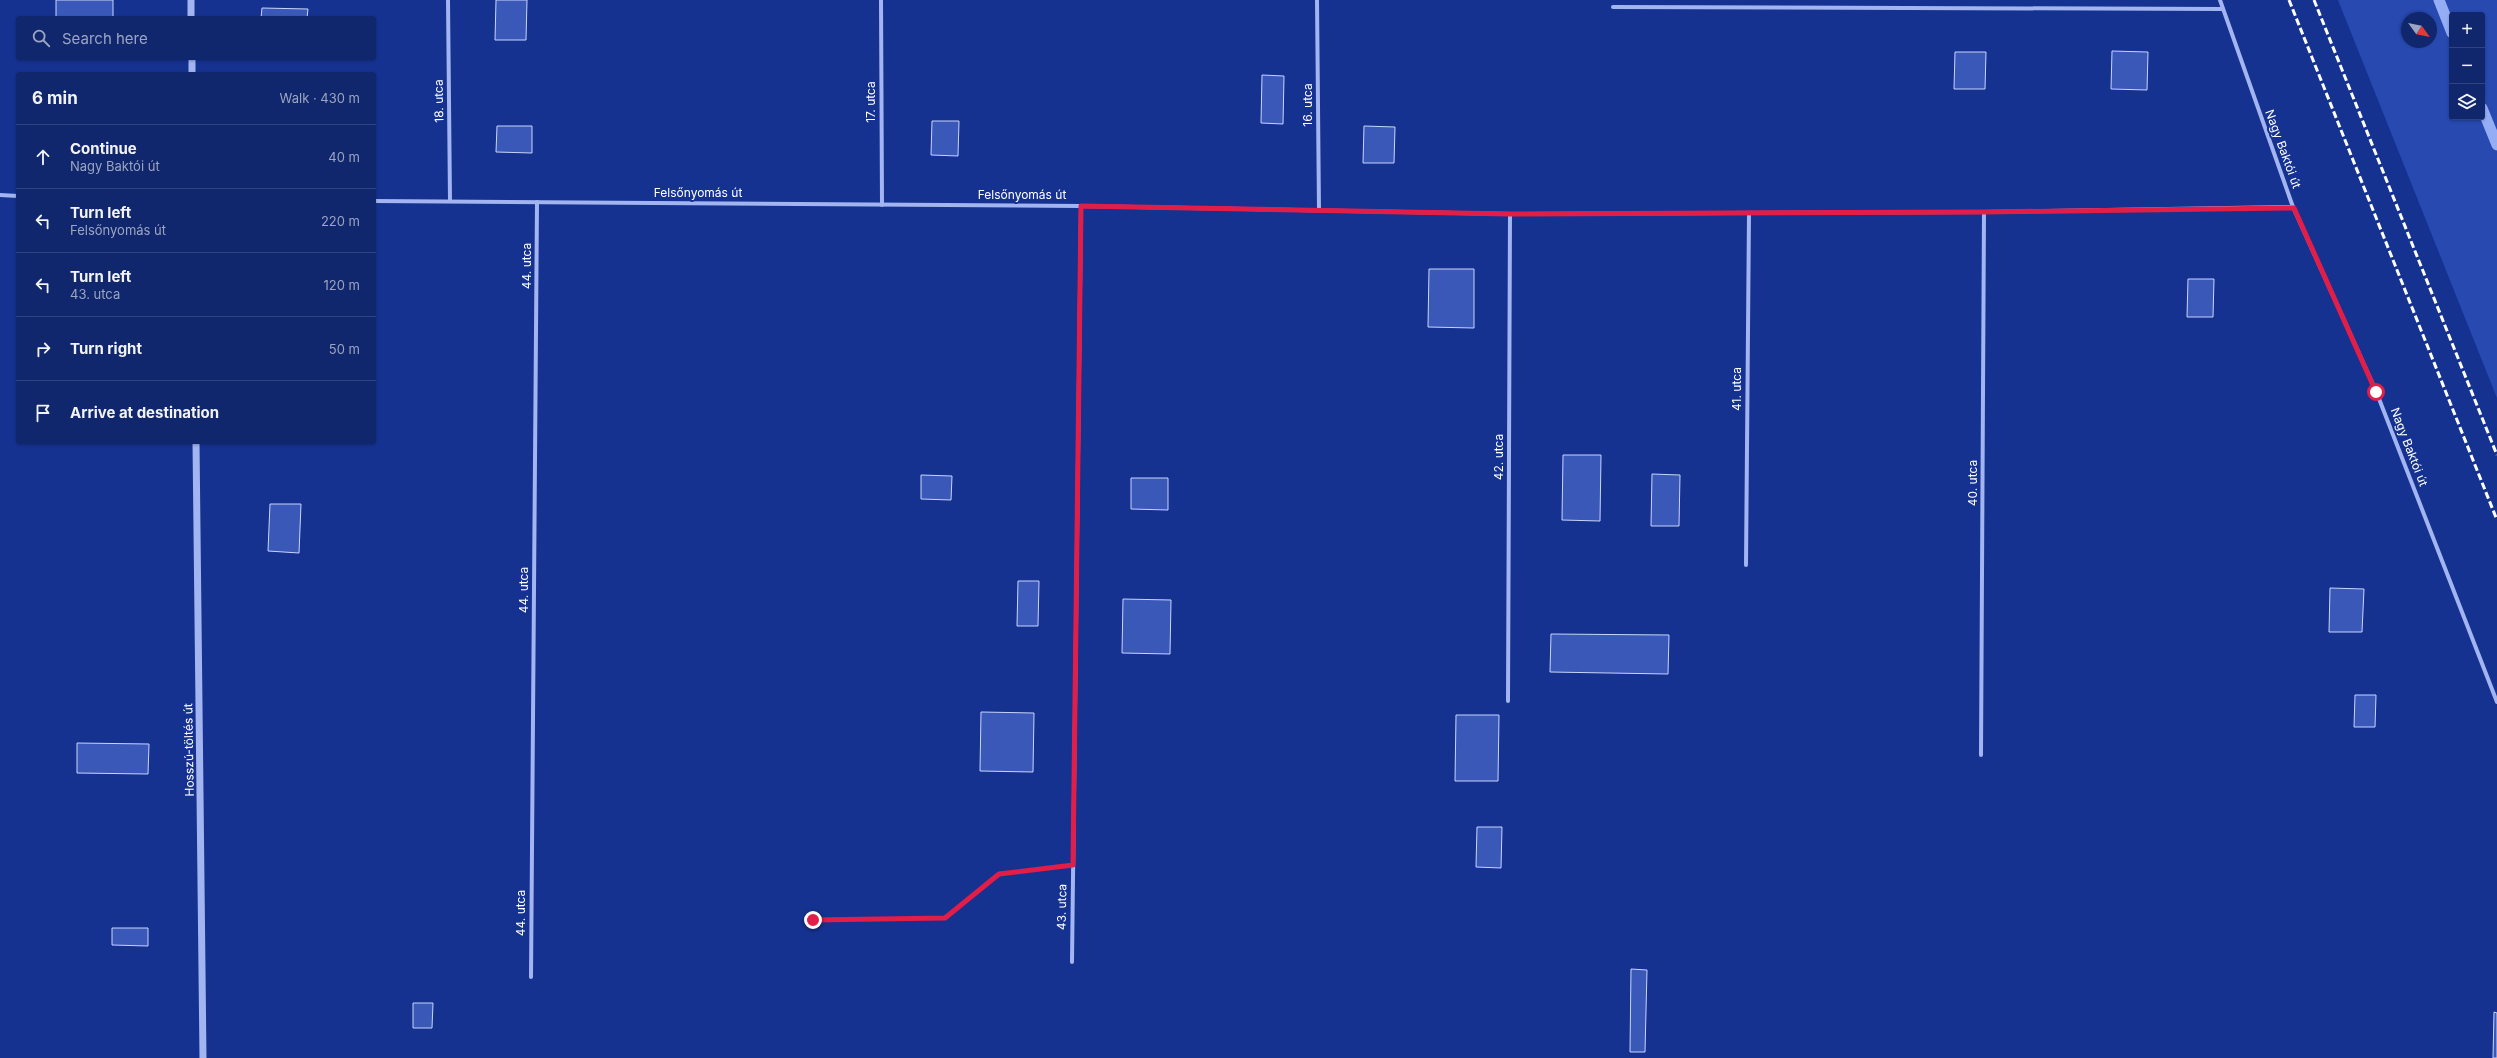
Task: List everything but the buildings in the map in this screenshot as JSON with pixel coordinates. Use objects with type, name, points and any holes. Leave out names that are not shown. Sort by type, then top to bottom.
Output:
[{"type":"street","points":[[191,0],[191,16]]},
{"type":"street","name":"18. utca","points":[[448,0],[450,202]]},
{"type":"street","name":"17. utca","points":[[881,0],[882,205]]},
{"type":"street","name":"16. utca","points":[[1317,0],[1319,210]]},
{"type":"street","name":"Nagy Baktói út","points":[[2220,0],[2294,208],[2376,392],[2497,702]]},
{"type":"street","points":[[1612,7],[2223,9]]},
{"type":"street","points":[[192,60],[192,72]]},
{"type":"street","points":[[0,195],[16,196]]},
{"type":"street","name":"Felsőnyomás út","points":[[376,201],[1081,206],[1510,214],[1984,212],[2294,208]]},
{"type":"street","name":"44. utca","points":[[531,977],[537,202]]},
{"type":"street","name":"43. utca","points":[[1072,962],[1081,206]]},
{"type":"street","name":"40. utca","points":[[1981,755],[1984,212]]},
{"type":"street","name":"41. utca","points":[[1746,565],[1749,213]]},
{"type":"street","name":"42. utca","points":[[1508,701],[1510,214]]},
{"type":"street","name":"Hosszú-töltés út","points":[[196,444],[203,1058]]},
{"type":"lane","points":[[813,920],[945,918],[999,874],[1073,865]]},
{"type":"shaded area","points":[[2338,0],[2497,0],[2497,398]]},
{"type":"waterway","points":[[2439,0],[2449,25]]},
{"type":"waterway","points":[[2485,115],[2497,145]]},
{"type":"railway","points":[[2289,0],[2497,520]]},
{"type":"railway","points":[[2314,0],[2497,455]]},
{"type":"route","points":[[813,920],[945,918],[999,874],[1073,865],[1081,206],[1510,214],[1984,212],[2294,208],[2376,392]]}]
